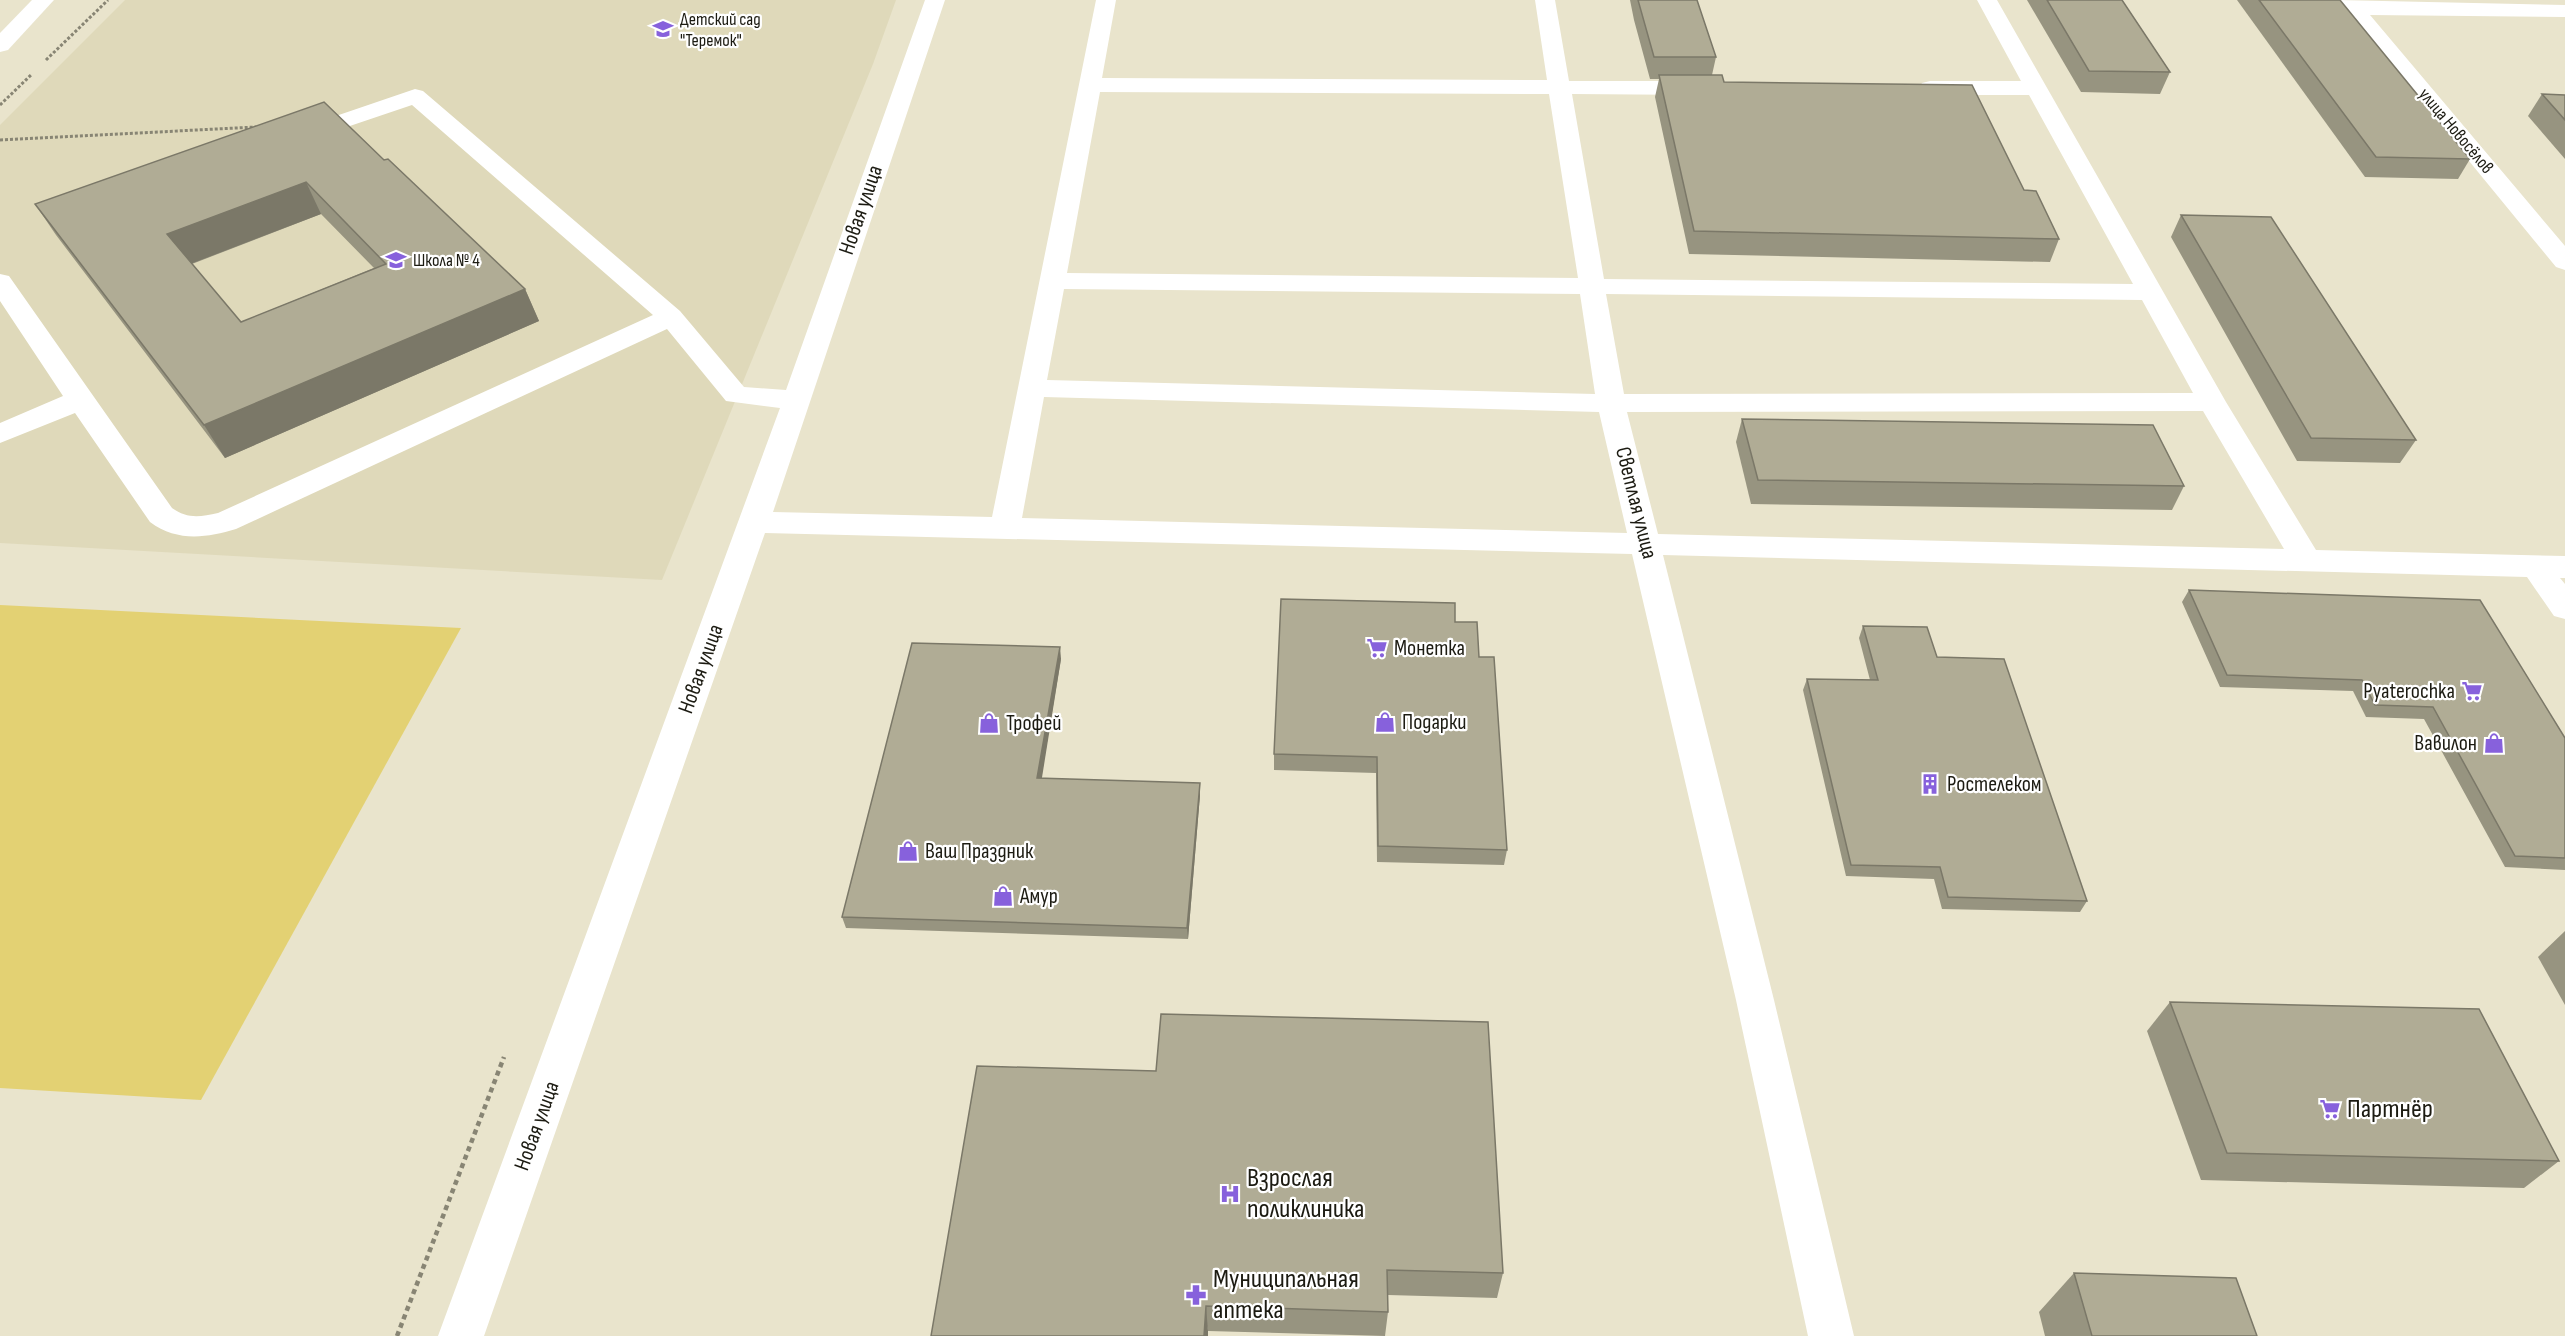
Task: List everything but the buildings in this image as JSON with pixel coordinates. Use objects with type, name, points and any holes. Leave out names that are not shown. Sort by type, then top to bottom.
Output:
[{"type":"street","points":[[0,45],[44,0]]},
{"type":"street","name":"Новая улица","points":[[461,1336],[754,522],[935,0]]},
{"type":"street","points":[[1005,528],[1106,0]]},
{"type":"street","name":"Светлая улица","points":[[1545,0],[1611,403],[1755,1000],[1831,1336]]},
{"type":"street","points":[[1987,0],[2212,402],[2306,560]]},
{"type":"street","points":[[2351,4],[2565,11]]},
{"type":"street","name":"улица Новосёлов","points":[[2351,4],[2565,262]]},
{"type":"street","points":[[1090,85],[1726,88]]},
{"type":"street","points":[[1905,88],[2036,88]]},
{"type":"street","points":[[338,123],[415,96],[671,317],[736,395],[795,400]]},
{"type":"street","points":[[1053,281],[2150,292]]},
{"type":"street","points":[[0,282],[161,515],[171,524],[193,528],[225,522],[671,317]]},
{"type":"street","points":[[1033,388],[1611,403],[2212,402]]},
{"type":"street","points":[[0,434],[80,400]]},
{"type":"street","points":[[754,522],[2550,567],[2565,609]]},
{"type":"path","points":[[41,65],[108,0]]},
{"type":"path","points":[[0,105],[33,73]]},
{"type":"path","points":[[0,140],[256,127]]},
{"type":"shaded area","name":"Школа № 4","points":[[125,0],[896,0],[873,64],[662,580],[0,543],[0,125]]},
{"type":"shaded area","points":[[0,605],[461,628],[201,1100],[0,1088]]},
{"type":"place","name":"Детский сад \"Теремок\"","points":[[663,29]]},
{"type":"place","name":"Школа № 4","points":[[396,260]]},
{"type":"place","name":"Монетка","points":[[1377,648]]},
{"type":"place","name":"Pyaterochka","points":[[2472,691]]},
{"type":"place","name":"Подарки","points":[[1385,722]]},
{"type":"place","name":"Трофей","points":[[989,723]]},
{"type":"place","name":"Вавилон","points":[[2494,743]]},
{"type":"place","name":"Ростелеком","points":[[1930,784]]},
{"type":"place","name":"Ваш Праздник","points":[[908,851]]},
{"type":"place","name":"Амур","points":[[1003,896]]},
{"type":"place","name":"Партнёр","points":[[2330,1109]]},
{"type":"place","name":"Взрослая поликлиника","points":[[1230,1194]]},
{"type":"place","name":"Муниципальная аптека","points":[[1196,1295]]}]
